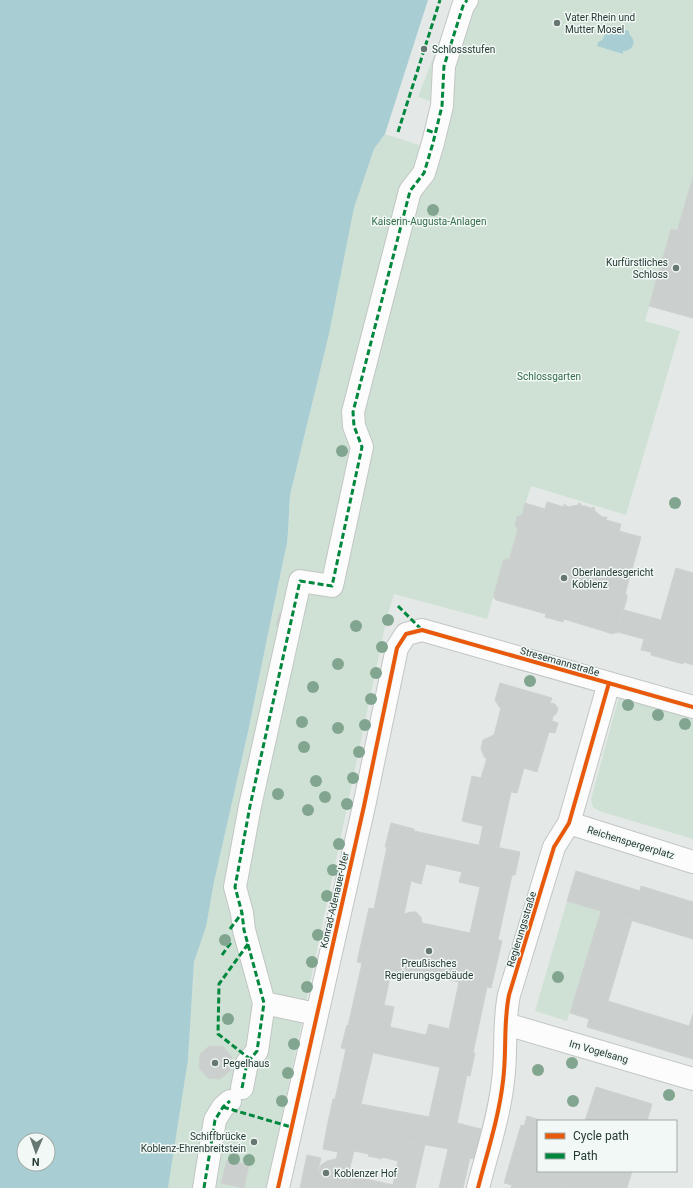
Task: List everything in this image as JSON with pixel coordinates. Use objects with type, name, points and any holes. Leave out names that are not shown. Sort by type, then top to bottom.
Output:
[{"type":"street","points":[[204,1188],[215,1120],[223,1107],[236,1094],[247,1063],[257,1051],[264,1003],[244,930],[242,913],[235,886],[250,806],[300,581],[332,586],[362,447],[354,426],[353,412],[410,191],[424,173],[433,143],[442,106],[444,66],[463,6],[467,0]]},
{"type":"street","name":"Stresemannstraße","points":[[422,630],[693,707]]},
{"type":"street","name":"Konrad-Adenauer-Ufer","points":[[278,1188],[364,806],[396,648],[406,634],[422,630]]},
{"type":"street","name":"Regierungsstraße","points":[[478,1188],[494,1126],[503,1082],[507,1007],[509,996],[554,847],[569,823],[609,683]]},
{"type":"street","name":"Reichenspergerplatz","points":[[569,823],[693,862]]},
{"type":"street","points":[[264,1003],[316,1014]]},
{"type":"street","name":"Im Vogelsang","points":[[506,1024],[693,1079]]},
{"type":"green space","points":[[455,0],[693,0],[693,177],[677,231],[671,229],[645,321],[680,331],[626,515],[531,486],[522,515],[517,517],[515,525],[518,529],[509,560],[503,562],[487,619],[394,594],[387,617],[267,1188],[168,1188],[188,1060],[194,962],[206,927],[214,882],[248,732],[287,543],[290,495],[329,334],[354,208],[374,149],[385,134],[422,146],[436,103],[418,97]]},
{"type":"green space","points":[[620,693],[693,714],[693,839],[599,811],[593,807],[591,799]]},
{"type":"green space","points":[[567,901],[601,911],[567,1021],[535,1011]]},
{"type":"water","points":[[0,0],[428,0],[385,134],[374,149],[354,208],[329,334],[290,495],[287,543],[248,732],[214,882],[206,927],[194,962],[188,1060],[168,1188],[0,1188]]},
{"type":"water","points":[[603,24],[629,31],[629,34],[634,42],[632,47],[623,51],[623,54],[597,46],[598,42],[602,40],[604,36],[602,28]]},
{"type":"building","name":"Kurfürstliches Schloss","points":[[693,177],[693,318],[649,306],[671,229],[677,231]]},
{"type":"building","name":"Oberlandesgericht Koblenz","points":[[547,502],[564,507],[564,504],[568,507],[578,505],[579,503],[581,506],[586,506],[592,509],[592,507],[595,508],[594,510],[602,517],[607,517],[606,520],[621,524],[619,531],[641,537],[625,594],[627,595],[627,598],[617,633],[613,634],[564,619],[563,622],[545,617],[546,614],[496,600],[494,598],[503,561],[506,559],[509,560],[518,529],[515,525],[517,517],[522,515],[525,503],[545,509]]},
{"type":"building","points":[[676,568],[693,573],[693,665],[684,662],[683,664],[651,655],[651,652],[641,650],[650,617],[661,620]]},
{"type":"building","points":[[624,610],[650,617],[644,639],[618,632]]},
{"type":"building","points":[[279,613],[287,615],[285,628],[276,626]]},
{"type":"building","points":[[500,683],[552,698],[550,703],[555,704],[558,709],[556,714],[553,716],[552,721],[558,723],[555,733],[549,732],[537,772],[524,768],[517,793],[511,792],[499,847],[496,847],[496,849],[479,845],[483,826],[462,821],[472,776],[481,778],[487,758],[485,758],[481,749],[483,740],[494,735],[501,708],[495,700]]},
{"type":"building","name":"Preußisches Regierungsgebäude","points":[[391,823],[414,829],[414,831],[496,849],[496,847],[520,852],[515,875],[512,875],[498,940],[502,941],[491,988],[487,987],[473,1053],[475,1053],[470,1076],[447,1071],[448,1069],[365,1051],[364,1053],[341,1048],[347,1025],[348,1026],[362,963],[357,962],[369,908],[374,909],[387,847],[385,847]],"holes":[[[426,864],[462,872],[459,882],[480,887],[470,933],[422,923],[421,917],[416,912],[404,914],[411,881],[421,884]],[[411,971],[459,982],[449,1029],[429,1024],[426,1035],[390,1027],[394,1007],[384,1005],[391,973],[396,979],[402,980],[407,978]]]},
{"type":"building","points":[[576,871],[640,891],[641,886],[693,902],[693,939],[567,901]]},
{"type":"building","points":[[601,911],[632,920],[608,1001],[689,1026],[693,1014],[693,1059],[587,1027],[589,1019],[570,1013]]},
{"type":"building","name":"Pegelhaus","points":[[209,1046],[223,1046],[232,1057],[230,1071],[220,1079],[208,1078],[199,1068],[200,1054]]},
{"type":"building","points":[[346,1049],[364,1053],[365,1051],[373,1053],[361,1104],[429,1117],[440,1067],[448,1069],[447,1071],[467,1075],[457,1123],[481,1129],[474,1159],[470,1158],[471,1153],[327,1127]]},
{"type":"building","points":[[596,1087],[652,1104],[647,1120],[585,1120]]},
{"type":"building","points":[[527,1116],[540,1120],[537,1120],[537,1172],[571,1172],[566,1188],[511,1188],[512,1185],[504,1183],[521,1125],[524,1126]]},
{"type":"building","points":[[327,1127],[425,1145],[415,1188],[348,1188],[348,1175],[393,1185],[398,1161],[382,1157],[382,1159],[368,1156],[369,1154],[354,1151],[351,1163],[336,1159],[338,1152],[323,1149]]},
{"type":"building","points":[[448,1149],[471,1153],[463,1188],[439,1188]]},
{"type":"building","name":"Koblenzer Hof","points":[[307,1155],[321,1158],[318,1171],[321,1165],[327,1161],[336,1159],[351,1163],[348,1175],[348,1188],[300,1188]]},
{"type":"building","points":[[227,1160],[249,1165],[244,1188],[221,1183]]},
{"type":"building","points":[[571,1172],[632,1172],[627,1188],[566,1188]]},
{"type":"marked path","points":[[398,132],[440,0]]},
{"type":"marked path","points":[[242,1088],[247,1063],[257,1051],[264,1003],[244,930],[242,913],[235,887],[250,806],[300,581],[332,586],[362,447],[354,426],[353,412],[410,191],[424,173],[433,143],[442,106],[444,66],[463,6],[467,0]]},
{"type":"marked path","points":[[427,130],[435,133]]},
{"type":"marked path","points":[[398,606],[422,630]]},
{"type":"marked path","points":[[230,929],[242,913]]},
{"type":"marked path","points":[[222,955],[232,941]]},
{"type":"marked path","points":[[248,944],[219,984],[218,1034],[250,1059]]},
{"type":"marked path","points":[[204,1188],[215,1120],[223,1107],[230,1101]]},
{"type":"marked path","points":[[223,1107],[291,1127]]},
{"type":"cycle path","points":[[278,1188],[364,806],[397,648],[406,634],[422,630],[693,707]]},
{"type":"cycle path","points":[[478,1188],[496,1121],[501,1094],[504,1070],[506,1017],[509,995],[554,847],[569,823],[609,683]]},
{"type":"place","name":"Vater Rhein und Mutter Mosel","points":[[557,23]]},
{"type":"place","name":"Schlossstufen","points":[[424,49]]},
{"type":"place","name":"Kurfürstliches Schloss","points":[[676,268]]},
{"type":"place","name":"Oberlandesgericht Koblenz","points":[[564,578]]},
{"type":"place","name":"Preußisches Regierungsgebäude","points":[[429,951]]},
{"type":"place","name":"Pegelhaus","points":[[215,1063]]},
{"type":"place","name":"Schiffbrücke Koblenz-Ehrenbreitstein","points":[[254,1142]]},
{"type":"place","name":"Koblenzer Hof","points":[[326,1173]]},
{"type":"park label","name":"Kaiserin-Augusta-Anlagen","points":[[429,221]]},
{"type":"park label","name":"Schlossgarten","points":[[549,376]]}]
